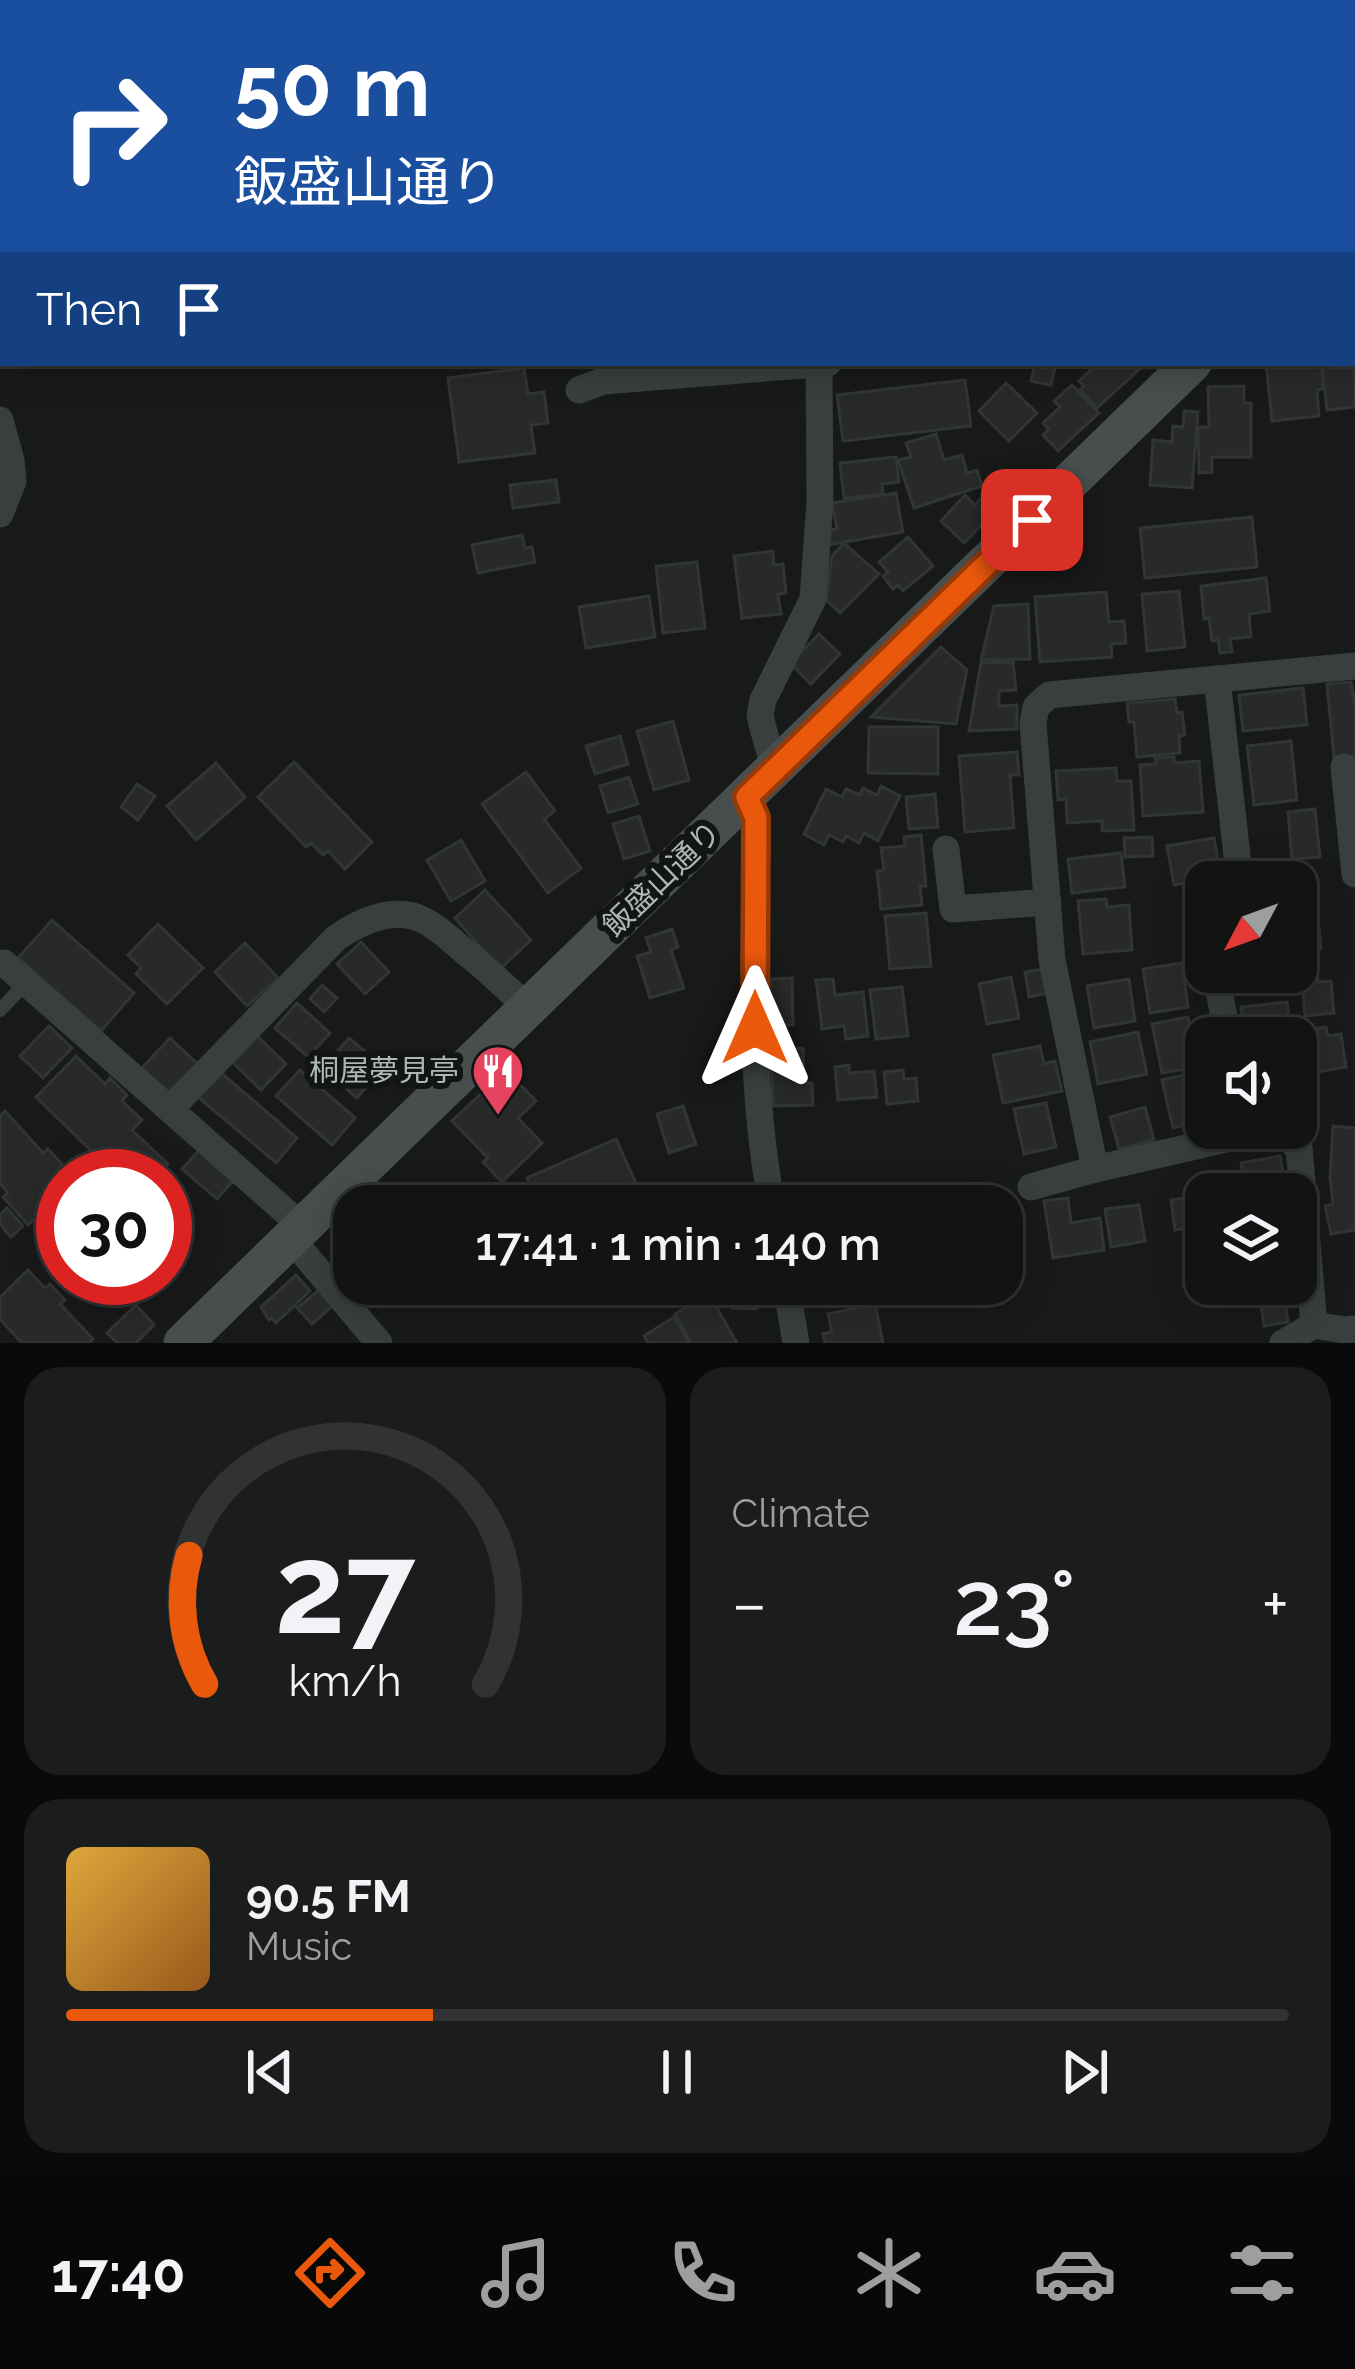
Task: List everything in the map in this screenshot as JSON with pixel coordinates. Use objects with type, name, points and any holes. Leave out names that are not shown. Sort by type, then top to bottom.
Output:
[{"type":"street","points":[[579,390],[603,381],[783,366]]},
{"type":"street","points":[[769,1185],[758,1108],[755,1028],[760,715],[813,599],[820,501],[819,366]]},
{"type":"street","name":"飯盛山通り","points":[[183,1343],[1189,366]]},
{"type":"street","points":[[0,420],[13,482],[0,514]]},
{"type":"street","points":[[1095,1169],[1052,960],[1033,723],[1036,707],[1049,695],[1355,666]]},
{"type":"street","points":[[1217,679],[1238,861]]},
{"type":"street","points":[[1344,767],[1355,874]]},
{"type":"street","points":[[946,849],[953,909],[1048,902]]},
{"type":"street","points":[[171,1108],[335,938],[380,916],[421,918],[528,1008]]},
{"type":"street","points":[[4,963],[171,1108],[296,1232],[379,1343]]},
{"type":"street","points":[[1030,1187],[1185,1146]]},
{"type":"street","points":[[1299,1149],[1314,1325]]},
{"type":"street","points":[[790,1305],[796,1343]]},
{"type":"street","points":[[1283,1343],[1314,1325],[1355,1329]]},
{"type":"lane","points":[[0,1010],[26,983]]},
{"type":"building","points":[[1034,366],[1055,366],[1051,385],[1031,381]]},
{"type":"building","points":[[1095,366],[1143,366],[1097,408],[1080,390],[1084,386],[1079,381]]},
{"type":"building","points":[[1266,366],[1321,366],[1319,416],[1272,421]]},
{"type":"building","points":[[1322,366],[1354,366],[1355,407],[1327,410]]},
{"type":"building","points":[[524,368],[528,394],[544,392],[548,423],[531,425],[535,453],[459,462],[448,378]]},
{"type":"building","points":[[965,380],[971,426],[843,441],[837,395]]},
{"type":"building","points":[[1006,383],[1037,413],[1009,441],[979,411]]},
{"type":"building","points":[[1072,385],[1099,413],[1058,451],[1043,435],[1049,429],[1043,423],[1060,407],[1054,401]]},
{"type":"building","points":[[1244,386],[1244,403],[1251,403],[1251,457],[1212,457],[1212,472],[1199,473],[1198,427],[1209,427],[1208,387]]},
{"type":"building","points":[[1184,411],[1198,412],[1192,488],[1150,485],[1153,440],[1172,442],[1173,426],[1183,427]]},
{"type":"building","points":[[936,434],[944,460],[962,455],[967,473],[977,470],[982,486],[914,508],[898,460],[911,457],[906,443]]},
{"type":"building","points":[[896,457],[899,482],[882,484],[883,494],[844,498],[840,463]]},
{"type":"building","points":[[556,480],[559,502],[513,508],[510,485]]},
{"type":"building","points":[[896,493],[903,532],[827,545],[824,531],[837,529],[832,503]]},
{"type":"building","points":[[965,495],[975,505],[983,496],[997,509],[964,543],[941,521]]},
{"type":"building","points":[[1252,517],[1257,567],[1145,578],[1140,528]]},
{"type":"building","points":[[522,535],[525,548],[532,547],[535,562],[478,573],[472,545]]},
{"type":"building","points":[[908,537],[933,566],[903,591],[898,585],[893,589],[879,562]]},
{"type":"building","points":[[844,543],[879,574],[840,613],[826,600],[832,556]]},
{"type":"building","points":[[773,551],[774,565],[783,564],[786,593],[778,594],[781,614],[742,618],[734,556]]},
{"type":"building","points":[[697,562],[705,628],[663,633],[656,566]]},
{"type":"building","points":[[1266,578],[1270,611],[1249,614],[1251,637],[1230,639],[1232,652],[1220,653],[1218,640],[1212,641],[1209,618],[1204,619],[1201,586]]},
{"type":"building","points":[[1179,591],[1185,647],[1147,651],[1142,594]]},
{"type":"building","points":[[1106,592],[1109,622],[1124,621],[1126,643],[1111,644],[1112,657],[1040,662],[1035,597]]},
{"type":"building","points":[[649,596],[655,637],[586,648],[579,607]]},
{"type":"building","points":[[1028,604],[1030,659],[981,660],[994,606]]},
{"type":"building","points":[[819,634],[840,654],[811,684],[790,663]]},
{"type":"building","points":[[941,647],[967,670],[956,724],[871,717]]},
{"type":"building","points":[[1013,662],[1016,690],[999,691],[999,706],[1017,705],[1017,729],[969,731],[981,663]]},
{"type":"building","points":[[1351,682],[1355,756],[1334,758],[1327,684]]},
{"type":"building","points":[[1303,688],[1307,725],[1243,731],[1239,695]]},
{"type":"building","points":[[1175,699],[1185,735],[1179,736],[1180,753],[1137,757],[1127,703]]},
{"type":"building","points":[[673,721],[689,780],[654,790],[637,731]]},
{"type":"building","points":[[869,727],[938,727],[938,774],[868,773]]},
{"type":"building","points":[[620,736],[628,764],[595,774],[586,746]]},
{"type":"building","points":[[1291,741],[1297,800],[1254,805],[1247,746]]},
{"type":"building","points":[[1017,752],[1019,775],[1010,775],[1014,828],[965,832],[959,756]]},
{"type":"building","points":[[1174,757],[1174,763],[1199,761],[1203,812],[1143,816],[1140,765]]},
{"type":"building","points":[[294,762],[372,842],[345,869],[328,851],[323,855],[311,843],[306,847],[258,797]]},
{"type":"building","points":[[216,763],[245,797],[196,840],[167,806]]},
{"type":"building","points":[[1116,768],[1117,781],[1131,781],[1134,830],[1102,831],[1102,821],[1067,823],[1066,799],[1058,800],[1056,771]]},
{"type":"building","points":[[526,772],[555,811],[544,819],[581,868],[548,893],[482,804]]},
{"type":"building","points":[[629,777],[638,804],[608,813],[600,786]]},
{"type":"building","points":[[137,784],[155,796],[138,820],[121,807]]},
{"type":"building","points":[[881,786],[900,796],[878,841],[864,833],[859,843],[829,835],[824,845],[804,834],[826,789],[842,797],[846,789],[860,795],[863,788],[877,795]]},
{"type":"building","points":[[935,794],[938,827],[909,829],[906,797]]},
{"type":"building","points":[[1315,809],[1320,857],[1292,859],[1288,812]]},
{"type":"building","points":[[639,816],[650,851],[624,859],[613,824]]},
{"type":"building","points":[[921,835],[926,886],[920,886],[922,905],[881,909],[877,871],[884,870],[881,848],[905,846],[904,837]]},
{"type":"building","points":[[1152,837],[1153,856],[1125,857],[1124,838]]},
{"type":"building","points":[[1214,838],[1218,861],[1185,861],[1185,883],[1174,885],[1167,846]]},
{"type":"building","points":[[461,840],[485,881],[451,901],[427,860]]},
{"type":"building","points":[[1121,853],[1125,887],[1072,893],[1068,859]]},
{"type":"building","points":[[485,890],[531,940],[500,969],[455,918]]},
{"type":"building","points":[[1106,899],[1107,907],[1129,905],[1132,950],[1083,954],[1078,901]]},
{"type":"building","points":[[926,913],[931,966],[890,969],[885,916]]},
{"type":"building","points":[[52,920],[134,993],[101,1031],[18,958]]},
{"type":"building","points":[[158,924],[203,968],[167,1004],[136,974],[141,968],[128,955]]},
{"type":"building","points":[[672,929],[678,947],[671,950],[684,988],[650,998],[637,956],[651,952],[646,938]]},
{"type":"building","points":[[361,942],[389,972],[365,994],[337,964]]},
{"type":"building","points":[[245,943],[278,978],[247,1006],[215,972]]},
{"type":"building","points":[[1182,963],[1188,1007],[1150,1013],[1143,969]]},
{"type":"building","points":[[1044,969],[1049,993],[1029,997],[1025,972]]},
{"type":"building","points":[[1317,970],[1318,982],[1331,981],[1334,1013],[1305,1016],[1303,993],[1317,993]]},
{"type":"building","points":[[1011,977],[1019,1018],[987,1024],[979,984]]},
{"type":"building","points":[[792,978],[793,1025],[770,1026],[770,979]]},
{"type":"building","points":[[833,979],[835,995],[863,992],[868,1036],[846,1039],[844,1026],[822,1029],[816,980]]},
{"type":"building","points":[[1129,979],[1135,1021],[1094,1028],[1087,986]]},
{"type":"building","points":[[322,985],[337,998],[324,1012],[310,999]]},
{"type":"building","points":[[902,987],[908,1036],[876,1039],[870,990]]},
{"type":"building","points":[[1287,1002],[1289,1017],[1242,1017],[1241,1007]]},
{"type":"building","points":[[297,1003],[330,1033],[308,1057],[275,1028]]},
{"type":"building","points":[[1185,1018],[1185,1069],[1162,1073],[1152,1024]]},
{"type":"building","points":[[49,1026],[72,1048],[43,1078],[20,1056]]},
{"type":"building","points":[[1326,1027],[1328,1036],[1341,1034],[1346,1067],[1317,1072],[1317,1028]]},
{"type":"building","points":[[251,1030],[286,1064],[261,1090],[226,1056]]},
{"type":"building","points":[[1138,1032],[1147,1074],[1098,1084],[1090,1042]]},
{"type":"building","points":[[170,1038],[202,1068],[173,1100],[140,1070]]},
{"type":"building","points":[[349,1038],[383,1067],[357,1098],[323,1068]]},
{"type":"building","points":[[1040,1046],[1044,1064],[1055,1061],[1062,1091],[1003,1103],[993,1055]]},
{"type":"building","points":[[803,1048],[804,1083],[812,1083],[813,1105],[773,1106],[771,1049]]},
{"type":"building","points":[[76,1056],[105,1084],[110,1078],[127,1095],[122,1101],[142,1120],[132,1130],[152,1149],[89,1149],[36,1097]]},
{"type":"building","points":[[849,1065],[849,1073],[874,1071],[877,1097],[838,1100],[835,1067]]},
{"type":"building","points":[[300,1070],[355,1118],[332,1145],[276,1096]]},
{"type":"building","points":[[506,1070],[536,1101],[518,1118],[542,1143],[502,1182],[483,1162],[488,1158],[452,1121]]},
{"type":"building","points":[[903,1070],[904,1079],[916,1078],[918,1101],[887,1104],[884,1072]]},
{"type":"building","points":[[219,1071],[297,1138],[276,1163],[198,1097]]},
{"type":"building","points":[[1185,1075],[1185,1125],[1173,1128],[1162,1080]]},
{"type":"building","points":[[1046,1103],[1056,1147],[1024,1154],[1014,1109]]},
{"type":"building","points":[[683,1106],[696,1144],[669,1153],[657,1114]]},
{"type":"building","points":[[1145,1107],[1154,1140],[1119,1149],[1110,1117]]},
{"type":"building","points":[[5,1111],[39,1149],[36,1218],[28,1225],[3,1197],[8,1193],[0,1184],[0,1116]]},
{"type":"building","points":[[1333,1126],[1355,1128],[1355,1230],[1331,1234],[1325,1206],[1333,1204]]},
{"type":"building","points":[[616,1139],[637,1185],[530,1185],[527,1178]]},
{"type":"building","points":[[201,1148],[236,1178],[217,1199],[192,1178],[192,1158]]},
{"type":"building","points":[[1280,1156],[1283,1173],[1243,1173],[1241,1163]]},
{"type":"building","points":[[1068,1198],[1071,1223],[1100,1218],[1104,1250],[1053,1258],[1044,1201]]},
{"type":"building","points":[[1185,1198],[1185,1228],[1175,1230],[1171,1200]]},
{"type":"building","points":[[1139,1205],[1145,1241],[1111,1247],[1105,1209]]},
{"type":"building","points":[[7,1208],[23,1226],[11,1237],[0,1224],[0,1215]]},
{"type":"building","points":[[28,1270],[36,1278],[36,1305],[61,1305],[93,1339],[89,1343],[22,1343],[0,1319],[0,1297]]},
{"type":"building","points":[[296,1275],[310,1291],[276,1323],[269,1320],[261,1307]]},
{"type":"building","points":[[325,1285],[333,1295],[333,1305],[312,1324],[297,1308]]},
{"type":"building","points":[[136,1305],[154,1325],[136,1343],[117,1343],[107,1333]]},
{"type":"building","points":[[690,1305],[715,1305],[737,1343],[691,1343],[675,1314]]},
{"type":"building","points":[[875,1305],[883,1343],[825,1343],[823,1334],[832,1332],[828,1314]]},
{"type":"building","points":[[1261,1305],[1285,1305],[1288,1322],[1264,1326]]},
{"type":"building","points":[[674,1317],[689,1343],[648,1343],[644,1336]]},
{"type":"place","name":"桐屋夢見亭","points":[[498,1117]]},
{"type":"route","points":[[755,1028],[756,818],[747,797],[1032,520]]}]
